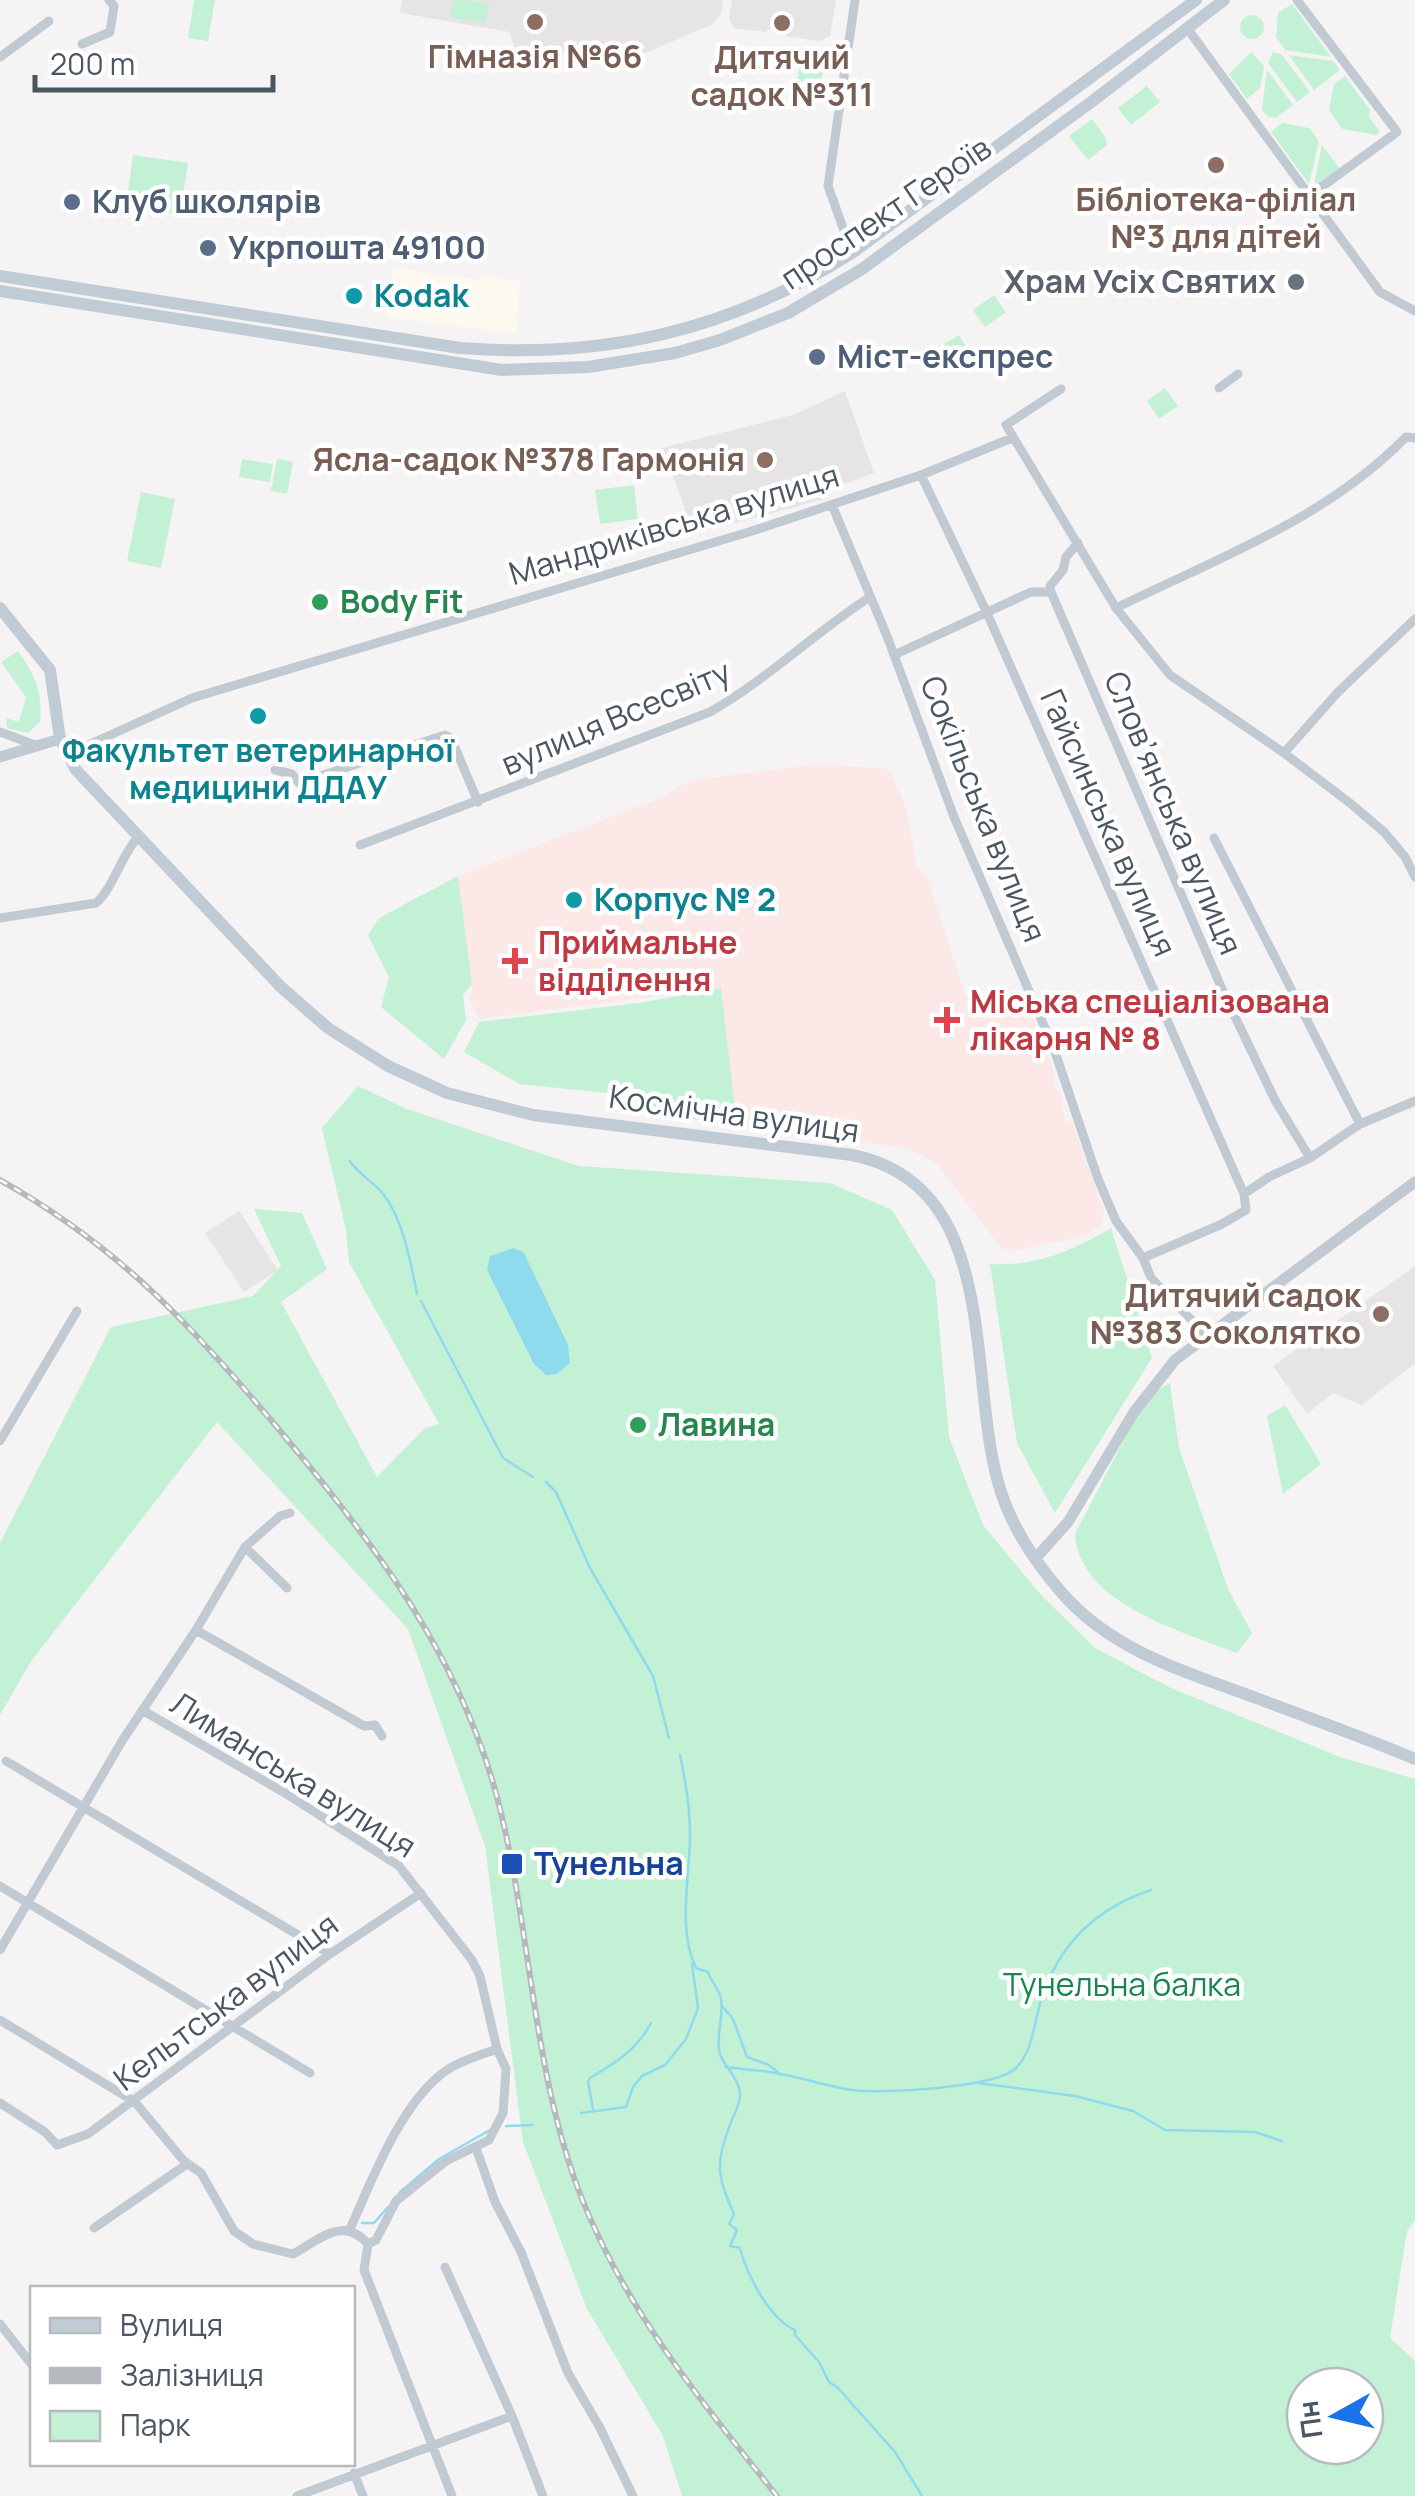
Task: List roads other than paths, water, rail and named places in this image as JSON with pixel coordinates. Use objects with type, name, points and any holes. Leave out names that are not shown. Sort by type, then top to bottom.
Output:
[{"type":"main road","points":[[1167,0],[1187,28]]},
{"type":"main road","name":"проспект Героїв","points":[[0,276],[460,348],[551,351],[618,344],[714,322],[780,295],[852,254],[1196,0]]},
{"type":"main road","name":"проспект Героїв","points":[[0,292],[502,370],[588,367],[692,348],[788,313],[862,270],[1224,0]]},
{"type":"main road","points":[[174,320],[176,304]]},
{"type":"main road","name":"Космічна вулиця","points":[[0,608],[50,670],[60,739],[66,755],[88,784],[272,978],[317,1020],[376,1060],[473,1102],[533,1115],[852,1155],[889,1167],[910,1180],[938,1209],[960,1253],[998,1485],[1035,1559],[1078,1609],[1140,1653],[1415,1759]]},
{"type":"street","points":[[82,44],[110,32],[114,6],[110,0]]},
{"type":"street","points":[[852,254],[828,186],[855,0]]},
{"type":"street","points":[[1297,0],[1397,132],[1310,196]]},
{"type":"street","points":[[0,57],[50,21]]},
{"type":"street","points":[[1187,28],[1380,292],[1415,311]]},
{"type":"street","points":[[1219,388],[1238,374]]},
{"type":"street","points":[[1060,389],[1006,425],[1116,608],[1170,675],[1284,753],[1384,832],[1405,857],[1415,877]]},
{"type":"street","points":[[1116,608],[1313,512],[1375,468],[1406,437],[1415,438]]},
{"type":"street","name":"Мандриківська вулиця","points":[[66,755],[192,698],[832,505],[1012,438]]},
{"type":"street","name":"Гайсинська вулиця","points":[[921,475],[987,613],[1244,1194]]},
{"type":"street","name":"Сокільська вулиця","points":[[832,505],[894,655],[954,817],[1054,1049],[1116,1221],[1151,1278],[1206,1335]]},
{"type":"street","points":[[894,655],[1032,592],[1051,592],[1050,586],[1078,543]]},
{"type":"street","name":"Словʼянська вулиця","points":[[1051,592],[1225,996],[1276,1102],[1310,1158]]},
{"type":"street","name":"вулиця Всесвіту","points":[[360,845],[710,712],[751,688],[870,597]]},
{"type":"street","points":[[1284,753],[1338,692],[1415,619]]},
{"type":"street","points":[[0,732],[35,745]]},
{"type":"street","points":[[275,770],[292,774],[299,782],[445,735],[451,738],[478,802]]},
{"type":"street","points":[[0,757],[60,739]]},
{"type":"street","points":[[0,918],[96,902],[106,892],[123,854],[138,837]]},
{"type":"street","points":[[1214,838],[1360,1124]]},
{"type":"street","points":[[1405,857],[1415,850]]},
{"type":"street","points":[[1142,1258],[1222,1224],[1246,1210],[1244,1194],[1270,1177],[1310,1158],[1360,1124],[1415,1100]]},
{"type":"street","points":[[1035,1559],[1068,1522],[1153,1385],[1175,1360],[1415,1182]]},
{"type":"street","points":[[0,1442],[77,1311]]},
{"type":"street","points":[[0,1950],[142,1710],[196,1630],[244,1548],[280,1516],[290,1513]]},
{"type":"street","points":[[244,1548],[286,1588]]},
{"type":"street","points":[[196,1630],[364,1726],[374,1725],[382,1736]]},
{"type":"street","name":"Лиманська вулиця","points":[[142,1710],[362,1841],[399,1866],[421,1893],[480,1976],[497,2049],[506,2070],[503,2113],[489,2140],[476,2148]]},
{"type":"street","points":[[6,1761],[330,1954]]},
{"type":"street","points":[[0,1886],[310,2073]]},
{"type":"street","name":"Кельтська вулиця","points":[[0,2104],[45,2132],[57,2145],[88,2134],[330,1954],[421,1893]]},
{"type":"street","points":[[0,2020],[135,2102],[186,2164],[201,2173],[227,2224],[253,2244],[293,2254],[322,2235],[350,2229]]},
{"type":"street","points":[[350,2229],[384,2152],[418,2100],[446,2070],[497,2049]]},
{"type":"street","points":[[368,2244],[376,2240],[396,2202],[413,2186],[446,2162],[476,2148],[495,2202],[522,2252],[563,2360],[633,2496]]},
{"type":"street","points":[[94,2228],[186,2164]]},
{"type":"street","points":[[350,2229],[368,2244]]},
{"type":"street","points":[[368,2244],[366,2278],[452,2496]]},
{"type":"street","points":[[445,2267],[543,2496]]},
{"type":"street","points":[[0,2324],[30,2362]]},
{"type":"street","points":[[296,2496],[512,2416]]},
{"type":"street","points":[[354,2473],[363,2496]]},
{"type":"water","points":[[514,1248],[524,1253],[568,1345],[570,1363],[557,1374],[546,1375],[534,1364],[487,1270],[490,1256]]},
{"type":"waterway","points":[[350,1161],[391,1205],[405,1242],[417,1294]]},
{"type":"waterway","points":[[421,1301],[503,1458],[533,1477]]},
{"type":"waterway","points":[[546,1482],[556,1492],[590,1568],[653,1676],[669,1738]]},
{"type":"waterway","points":[[680,1755],[690,1825],[687,1937],[696,1968],[708,1972],[720,1995],[719,2048],[740,2095],[720,2160],[721,2180],[734,2214],[729,2224],[737,2230],[730,2246],[740,2248],[767,2305],[795,2330],[829,2382],[895,2452],[922,2496]]},
{"type":"waterway","points":[[725,2067],[867,2091],[963,2085],[1004,2075],[1016,2068],[1027,2053],[1042,1997],[1070,1944],[1114,1907],[1151,1890]]},
{"type":"waterway","points":[[581,2113],[626,2107],[642,2076],[665,2065],[686,2039],[698,2008],[692,1964]]},
{"type":"waterway","points":[[723,2007],[733,2019],[747,2057],[769,2065],[781,2075]]},
{"type":"waterway","points":[[593,2109],[590,2078],[632,2048],[651,2023]]},
{"type":"waterway","points":[[978,2083],[1075,2096],[1133,2111],[1165,2130],[1255,2132],[1282,2141]]},
{"type":"waterway","points":[[506,2126],[532,2125]]},
{"type":"waterway","points":[[399,2193],[439,2159],[490,2130]]},
{"type":"waterway","points":[[362,2223],[374,2223],[388,2207]]},
{"type":"railway","points":[[0,1180],[82,1233],[185,1324],[249,1394],[349,1516],[410,1603],[460,1696],[497,1797],[552,2100],[582,2199],[621,2280],[668,2355],[777,2496]]},
{"type":"place","name":"Гімназія №66","points":[[535,22]]},
{"type":"place","name":"Дитячий садок №311","points":[[782,23]]},
{"type":"place","name":"Бібліотека-філіал №3 для дітей","points":[[1216,165]]},
{"type":"place","name":"Клуб школярів","points":[[72,202]]},
{"type":"place","name":"Укрпошта 49100","points":[[208,248]]},
{"type":"place","name":"Храм Усіх Святих","points":[[1296,282]]},
{"type":"place","name":"Kodak","points":[[354,296]]},
{"type":"place","name":"Міст-експрес","points":[[817,357]]},
{"type":"place","name":"Ясла-садок №378 Гармонія","points":[[765,460]]},
{"type":"place","name":"Body Fit","points":[[320,602]]},
{"type":"place","name":"Факультет ветеринарної медицини ДДАУ","points":[[258,716]]},
{"type":"place","name":"Корпус № 2","points":[[574,900]]},
{"type":"place","name":"Приймальне відділення","points":[[515,961]]},
{"type":"place","name":"Міська спеціалізована лікарня № 8","points":[[947,1020]]},
{"type":"place","name":"Дитячий садок №383 Соколятко","points":[[1381,1314]]},
{"type":"place","name":"Лавина","points":[[638,1425]]},
{"type":"place","name":"Тунельна","points":[[512,1864]]},
{"type":"park label","name":"Тунельна балка","points":[[1122,1985]]}]
